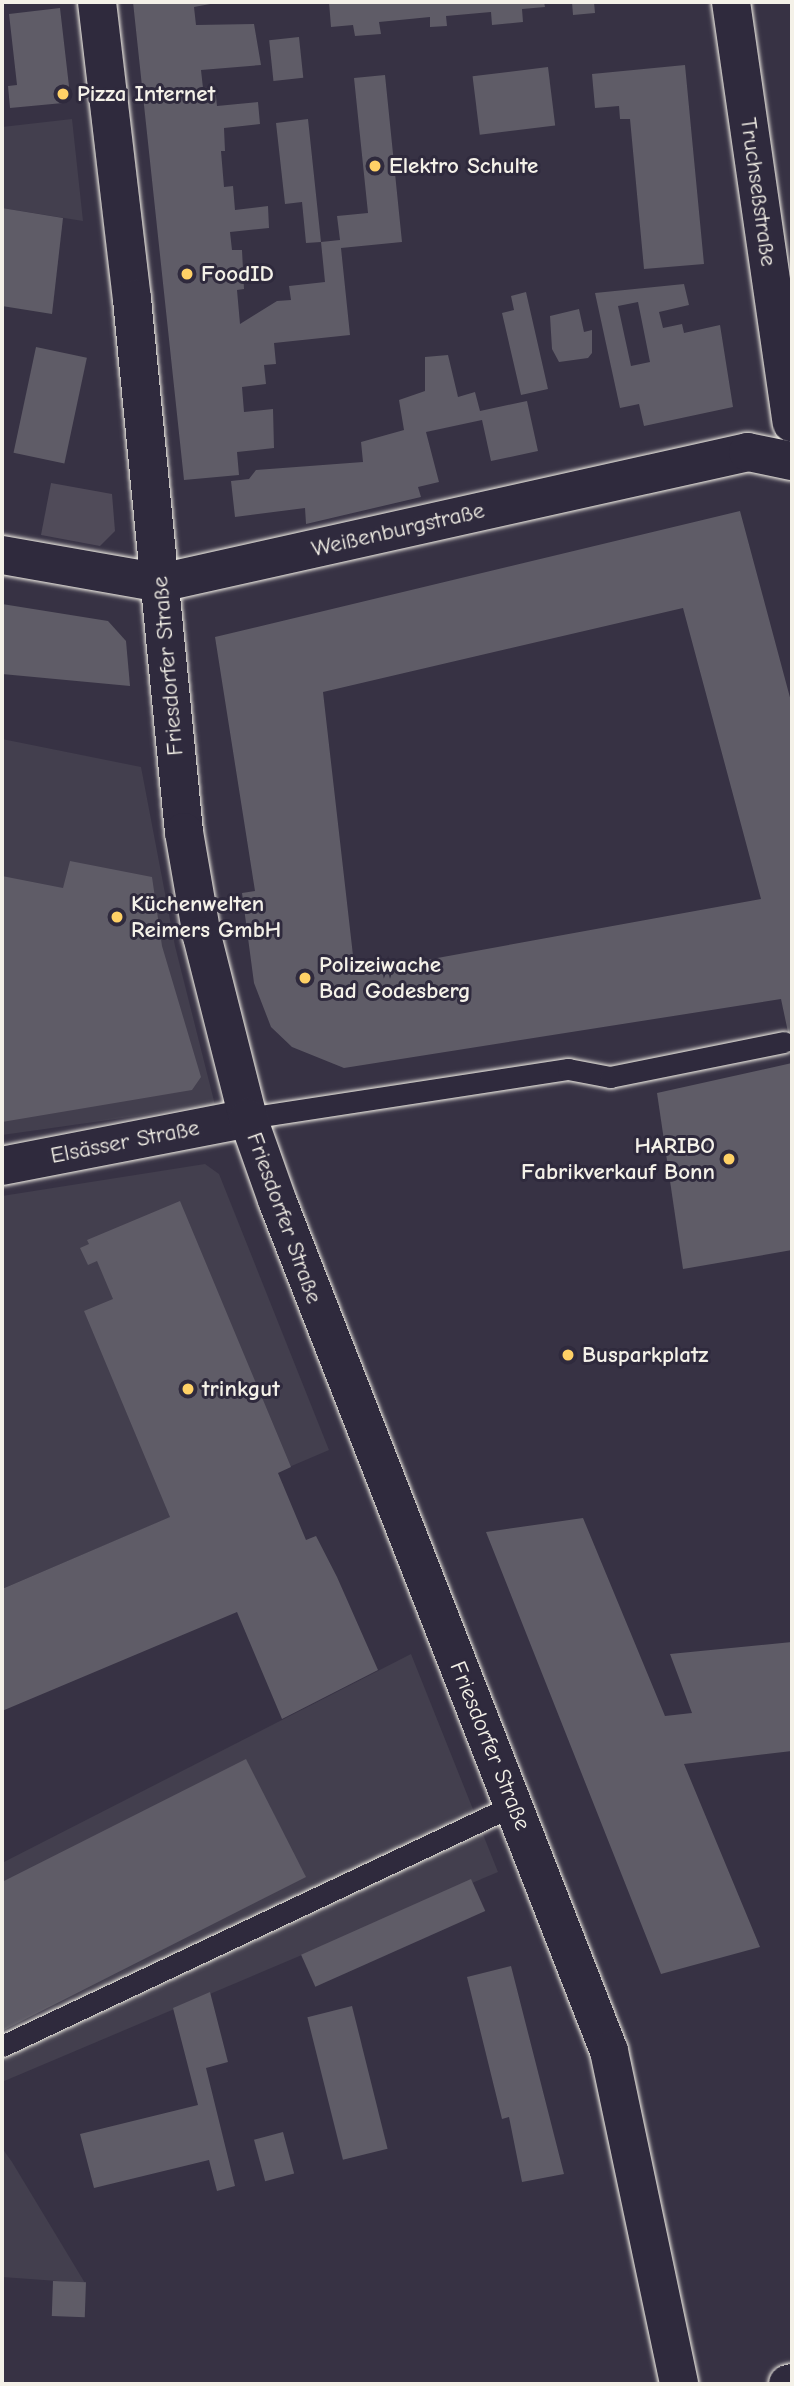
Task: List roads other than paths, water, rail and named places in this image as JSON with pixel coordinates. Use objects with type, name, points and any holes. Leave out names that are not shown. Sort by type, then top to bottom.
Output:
[{"type":"street","name":"Friesdorfer Straße","points":[[97,2],[184,832],[202,936],[248,1118],[327,1335],[610,2051],[678,2384]]},
{"type":"street","name":"Truchseßstraße","points":[[730,2],[792,423]]},
{"type":"street","name":"Weißenburgstraße","points":[[2,555],[160,583],[748,452],[792,461]]},
{"type":"street","name":"Elsässer Straße","points":[[2,1166],[248,1118]]},
{"type":"lane","points":[[248,1118],[568,1069],[610,1077],[783,1042]]},
{"type":"lane","points":[[2,2046],[514,1805]]},
{"type":"place","name":"Pizza Internet","points":[[63,94]]},
{"type":"place","name":"Elektro Schulte","points":[[375,166]]},
{"type":"place","name":"FoodID","points":[[187,274]]},
{"type":"place","name":"Küchenwelten Reimers GmbH","points":[[117,917]]},
{"type":"place","name":"Polizeiwache Bad Godesberg","points":[[305,978]]},
{"type":"place","name":"HARIBO Fabrikverkauf Bonn","points":[[729,1159]]},
{"type":"place","name":"Busparkplatz","points":[[568,1355]]},
{"type":"place","name":"trinkgut","points":[[188,1389]]}]
